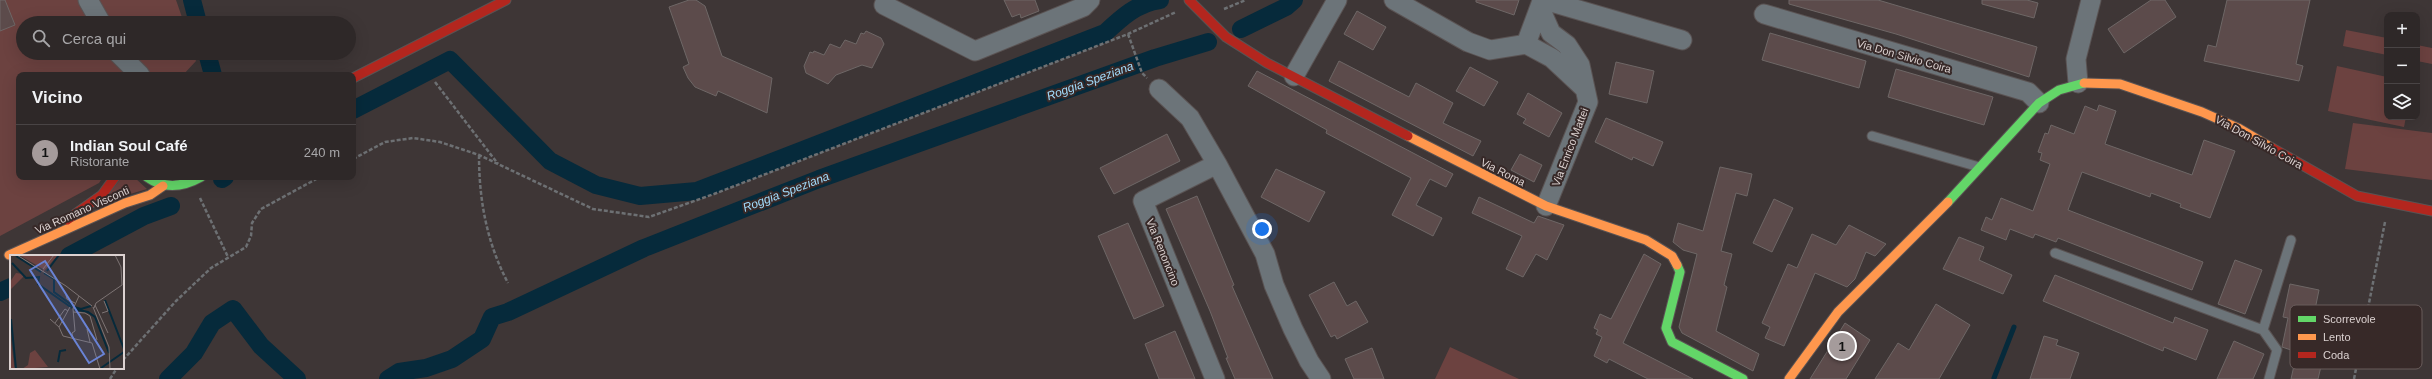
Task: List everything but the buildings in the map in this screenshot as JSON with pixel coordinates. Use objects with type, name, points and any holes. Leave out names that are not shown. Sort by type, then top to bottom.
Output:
[{"type":"street","points":[[88,0],[97,16]]},
{"type":"street","points":[[356,76],[506,0]]},
{"type":"street","points":[[884,6],[975,51],[1083,7],[1090,0]]},
{"type":"street","name":"Via Roma","points":[[1189,0],[1232,41],[1267,63],[1505,187],[1546,206],[1646,240],[1672,256],[1680,272],[1666,328],[1672,342],[1743,379]]},
{"type":"street","points":[[1294,76],[1337,0]]},
{"type":"street","points":[[1394,0],[1468,42],[1490,50],[1526,44],[1552,58],[1583,88]]},
{"type":"street","points":[[2078,83],[2076,59],[2090,0]]},
{"type":"street","points":[[1526,44],[1533,21],[1542,3],[1682,40]]},
{"type":"street","name":"Via Enrico Mattei","points":[[1542,3],[1551,33],[1567,45],[1580,66],[1583,88],[1588,102],[1546,206]]},
{"type":"street","name":"Via Don Silvio Coira","points":[[1764,14],[2028,92],[2039,103]]},
{"type":"street","points":[[121,60],[125,72]]},
{"type":"street","points":[[125,60],[137,72]]},
{"type":"street","name":"Via Don Silvio Coira","points":[[1789,379],[1838,312],[1856,296],[1980,168],[2039,103],[2059,90],[2078,83],[2120,84],[2202,112],[2238,128],[2336,186],[2357,196],[2389,204],[2432,211]]},
{"type":"street","points":[[1159,89],[1190,118],[1217,164],[1265,254],[1274,285],[1293,329],[1309,361],[1321,379]]},
{"type":"street","name":"Via Renoncino","points":[[1214,379],[1143,201],[1217,164]]},
{"type":"street","name":"Via Romano Visconti","points":[[4,258],[79,213],[102,195],[113,180]]},
{"type":"street","points":[[152,180],[163,186],[178,187],[197,180]]},
{"type":"street","name":"Via Romano Visconti","points":[[11,255],[89,221],[125,203],[150,195],[163,186]]},
{"type":"lane","points":[[1872,136],[1980,168]]},
{"type":"lane","points":[[2263,330],[2291,240]]},
{"type":"lane","points":[[2055,253],[2263,330],[2277,350],[2269,379]]},
{"type":"path","points":[[356,158],[385,142],[413,138],[440,142],[479,155],[593,209],[649,217],[714,194],[1128,34],[1186,8],[1200,10]]},
{"type":"path","points":[[1128,34],[1142,73]]},
{"type":"path","points":[[435,82],[499,165]]},
{"type":"path","points":[[479,155],[479,182],[487,232],[496,259],[508,283]]},
{"type":"path","points":[[197,180],[228,257]]},
{"type":"path","points":[[124,359],[176,301],[211,268],[246,247],[251,236],[252,223],[261,209],[314,180]]},
{"type":"path","points":[[2369,305],[2389,204]]},
{"type":"path","points":[[110,379],[117,369]]},
{"type":"path","points":[[2354,379],[2356,369]]},
{"type":"shaded area","points":[[0,0],[176,0],[182,16],[16,16],[16,60],[196,61],[186,72],[16,72],[16,180],[101,180],[99,183],[0,236]]},
{"type":"shaded area","points":[[2346,30],[2384,37],[2384,54],[2343,46]]},
{"type":"shaded area","points":[[2420,46],[2432,48],[2432,64],[2420,62]]},
{"type":"shaded area","points":[[2337,66],[2384,76],[2384,120],[2405,120],[2404,127],[2328,111]]},
{"type":"shaded area","points":[[2353,123],[2432,133],[2432,180],[2345,169]]},
{"type":"shaded area","points":[[120,180],[137,180],[147,189],[103,202]]},
{"type":"shaded area","points":[[1450,347],[1519,379],[1435,379]]},
{"type":"waterway","points":[[192,0],[196,16]]},
{"type":"waterway","points":[[356,108],[450,60],[550,161],[596,185],[640,196],[697,191],[1105,33],[1130,12],[1144,4],[1160,0]]},
{"type":"waterway","name":"Roggia Speziana","points":[[1241,29],[1286,7],[1294,0]]},
{"type":"waterway","name":"Roggia Speziana","points":[[388,379],[399,372],[426,368],[452,359],[482,339],[492,317],[508,312],[644,248],[819,179],[1155,58],[1208,42]]},
{"type":"waterway","points":[[209,60],[212,72]]},
{"type":"waterway","points":[[71,255],[144,216],[171,206]]},
{"type":"waterway","points":[[0,292],[10,287]]},
{"type":"waterway","name":"Roggia Speziana","points":[[168,379],[194,353],[212,323],[233,309],[261,346],[297,379]]},
{"type":"waterway","points":[[1994,378],[2014,327]]},
{"type":"traffic: fast","points":[[1948,202],[2039,103],[2059,90],[2084,83]]},
{"type":"traffic: fast","points":[[152,180],[160,184],[174,186],[194,180]]},
{"type":"traffic: fast","points":[[1677,265],[1680,272],[1666,328],[1672,342],[1743,379]]},
{"type":"traffic: slow","points":[[2084,83],[2120,84],[2202,112],[2238,128],[2272,148]]},
{"type":"traffic: slow","points":[[1408,136],[1546,206],[1646,240],[1672,256],[1677,265]]},
{"type":"traffic: slow","points":[[9,255],[125,203],[150,195],[163,186]]},
{"type":"traffic: slow","points":[[1789,379],[1838,312],[1948,202]]},
{"type":"traffic: jam","points":[[356,76],[506,0]]},
{"type":"traffic: jam","points":[[1189,0],[1226,37],[1267,63],[1408,136]]},
{"type":"traffic: jam","points":[[2272,148],[2357,196],[2432,211]]},
{"type":"traffic: jam","points":[[67,220],[102,195],[113,180]]},
{"type":"place","name":"Indian Soul Café","points":[[1842,346]]}]
